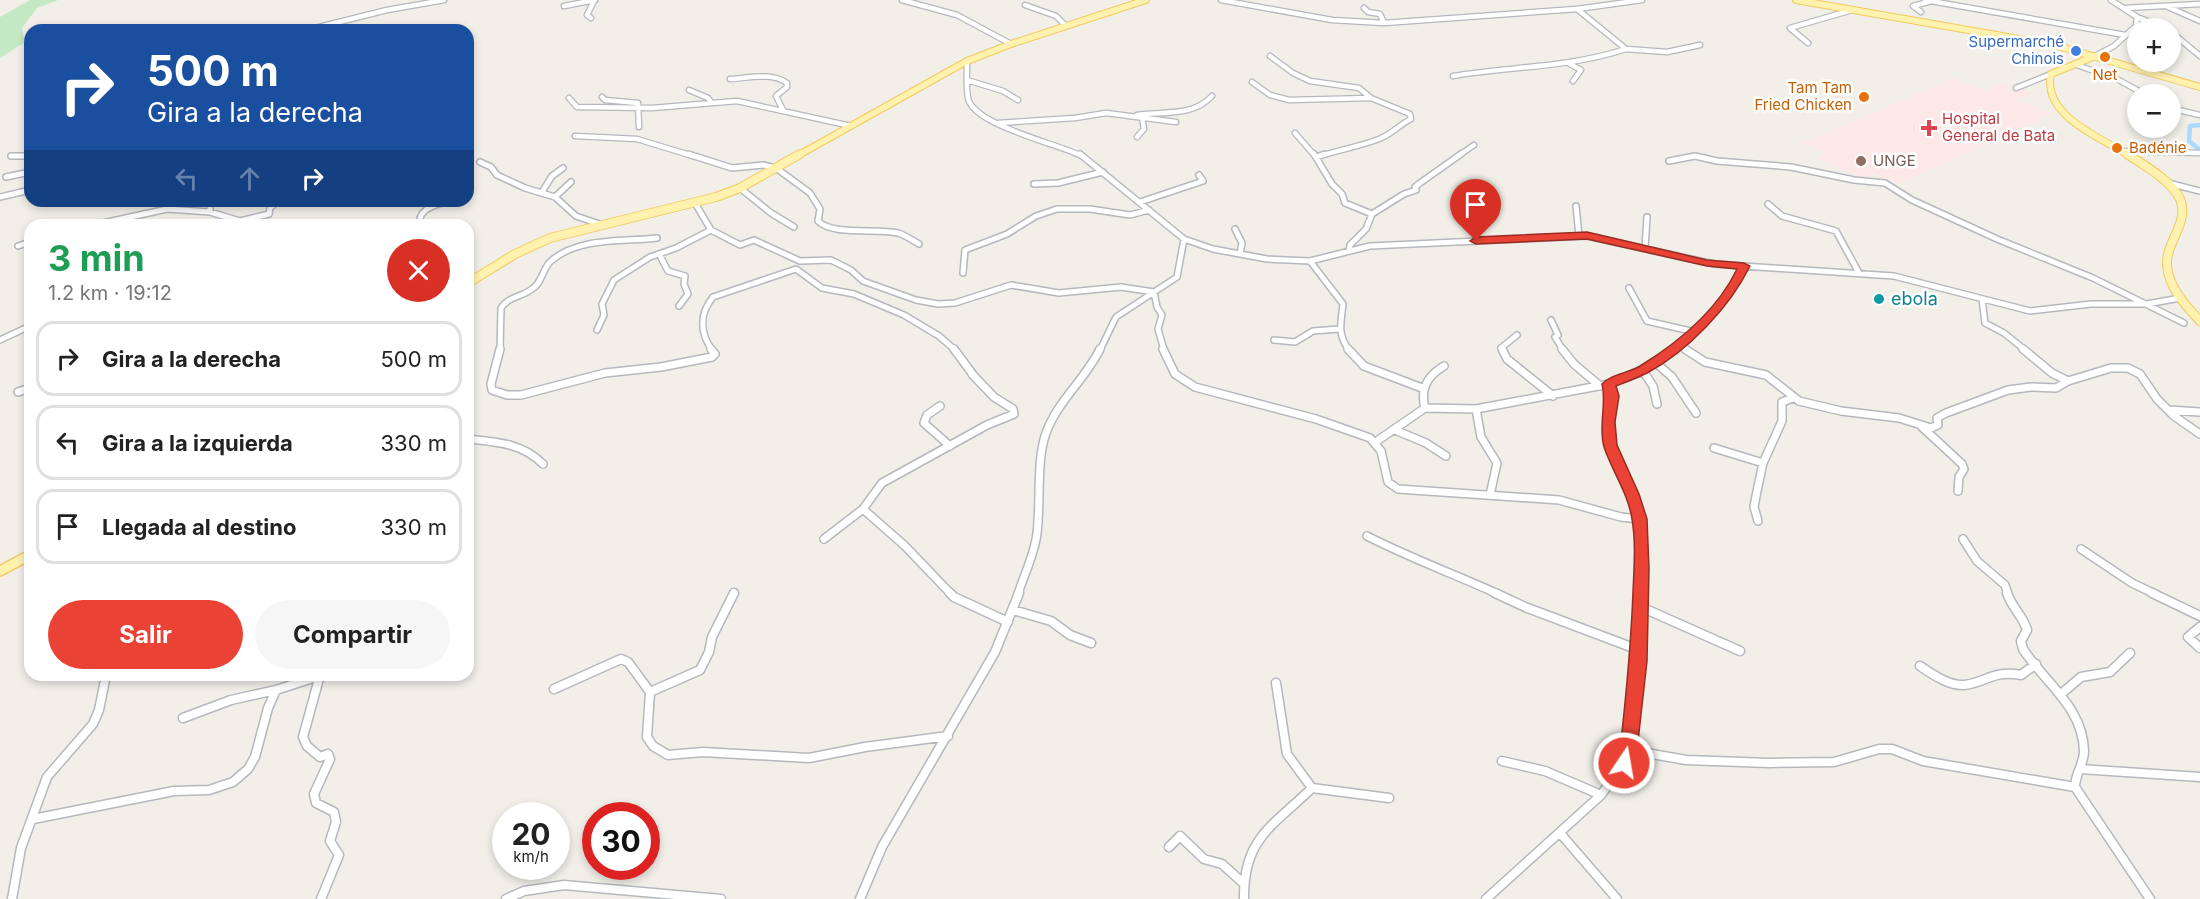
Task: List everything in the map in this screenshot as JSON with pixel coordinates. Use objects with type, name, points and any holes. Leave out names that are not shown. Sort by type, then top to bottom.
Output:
[{"type":"main road","points":[[474,279],[533,245],[602,225],[695,203],[740,188],[967,61],[1011,44],[1146,0]]},
{"type":"main road","points":[[1796,0],[2045,43],[2200,87]]},
{"type":"main road","points":[[2095,56],[2051,74],[2049,85],[2056,107],[2166,182],[2182,197],[2186,213],[2168,255],[2167,266],[2180,298],[2200,321]]},
{"type":"main road","points":[[0,571],[24,558]]},
{"type":"street","points":[[324,24],[427,0]]},
{"type":"street","points":[[332,24],[387,10],[444,0]]},
{"type":"street","points":[[564,6],[596,0]]},
{"type":"street","points":[[591,18],[587,15],[591,4],[596,0]]},
{"type":"street","points":[[902,0],[957,15],[1011,44]]},
{"type":"street","points":[[1221,0],[1339,21],[1384,23],[1577,9],[1642,0]]},
{"type":"street","points":[[1588,0],[1601,6]]},
{"type":"street","points":[[2095,56],[2136,26],[2136,17],[2111,0]]},
{"type":"street","points":[[2147,7],[2160,1],[2158,0]]},
{"type":"street","points":[[1921,12],[1913,6],[1928,1],[2125,35]]},
{"type":"street","points":[[2125,8],[2200,4]]},
{"type":"street","points":[[1025,5],[1056,16],[1066,26]]},
{"type":"street","points":[[2166,6],[2200,21]]},
{"type":"street","points":[[1364,8],[1368,12],[1380,14],[1384,23]]},
{"type":"street","points":[[1577,9],[1626,49]]},
{"type":"street","points":[[1808,43],[1790,28],[1852,10]]},
{"type":"street","points":[[2181,37],[2191,51],[2200,56]]},
{"type":"street","points":[[1453,76],[1482,70],[1531,69],[1570,64],[1626,49],[1667,52],[1700,45]]},
{"type":"street","points":[[1270,56],[1293,73],[1310,81],[1359,88],[1371,98],[1410,114],[1411,119],[1396,126],[1393,132],[1379,139],[1316,157]]},
{"type":"street","points":[[967,61],[968,100],[982,116],[1081,155],[1184,239],[1199,245],[1240,254],[1281,261],[1310,261],[1349,251],[1393,244],[1579,236],[1596,237],[1707,263],[1859,273],[1908,279],[2030,311],[2091,304],[2147,304],[2180,298]]},
{"type":"street","points":[[1570,64],[1581,70],[1573,81]]},
{"type":"street","points":[[2074,64],[2127,84]]},
{"type":"street","points":[[2016,88],[2051,74]]},
{"type":"street","points":[[730,79],[768,77],[783,79],[787,87],[776,96],[783,110]]},
{"type":"street","points":[[967,80],[1003,91],[1018,100]]},
{"type":"street","points":[[1252,82],[1269,95],[1289,100],[1371,98]]},
{"type":"street","points":[[689,90],[708,98],[711,102]]},
{"type":"street","points":[[1132,116],[1153,111],[1199,109],[1207,104],[1212,96]]},
{"type":"street","points":[[602,97],[604,100],[637,102],[640,108],[639,127]]},
{"type":"street","points":[[569,98],[572,104],[585,108],[640,108],[737,101],[851,126]]},
{"type":"street","points":[[2181,111],[2200,115]]},
{"type":"street","points":[[996,123],[1075,118],[1099,113],[1176,122]]},
{"type":"street","points":[[1137,138],[1144,129],[1142,117]]},
{"type":"street","points":[[1295,133],[1316,157],[1332,184],[1342,194],[1345,203],[1372,214]]},
{"type":"street","points":[[575,136],[637,139],[732,168],[763,165],[776,168],[810,193],[818,205],[818,221],[822,225],[833,228],[899,233],[919,244]]},
{"type":"street","points":[[1349,251],[1350,245],[1366,229],[1372,214],[1404,194],[1416,190],[1415,187],[1420,183],[1474,145]]},
{"type":"street","points":[[2121,151],[2200,153]]},
{"type":"street","points":[[11,156],[24,156]]},
{"type":"street","points":[[1669,161],[1695,156],[1717,161],[1791,167],[1854,180],[1885,183],[1905,196],[1985,234],[2093,278],[2184,323]]},
{"type":"street","points":[[480,162],[490,167],[497,175],[555,197],[576,216],[602,225]]},
{"type":"street","points":[[542,192],[552,176],[564,168]]},
{"type":"street","points":[[1034,184],[1058,183],[1103,172]]},
{"type":"street","points":[[6,177],[24,173]]},
{"type":"street","points":[[1140,202],[1193,186],[1203,181],[1199,175]]},
{"type":"street","points":[[555,197],[571,182]]},
{"type":"street","points":[[2166,182],[2200,191]]},
{"type":"street","points":[[740,188],[765,209],[794,227]]},
{"type":"street","points":[[0,197],[24,191]]},
{"type":"street","points":[[695,203],[711,230],[740,245],[754,240],[800,261],[831,260],[851,270],[863,281],[916,300],[946,305],[1011,285],[1059,292],[1121,287],[1154,292]]},
{"type":"street","points":[[1768,204],[1782,216],[1836,231],[1859,273]]},
{"type":"street","points":[[1576,206],[1579,236]]},
{"type":"street","points":[[210,207],[210,212]]},
{"type":"street","points":[[253,219],[269,214],[271,207]]},
{"type":"street","points":[[419,219],[424,210],[432,207]]},
{"type":"street","points":[[118,219],[159,209],[210,212],[230,219]]},
{"type":"street","points":[[963,273],[965,250],[1006,234],[1050,211],[1090,209],[1130,215],[1149,210]]},
{"type":"street","points":[[1645,248],[1647,217]]},
{"type":"street","points":[[1235,229],[1242,243],[1240,254]]},
{"type":"street","points":[[597,330],[604,315],[602,304],[612,282],[638,267],[644,260],[711,230]]},
{"type":"street","points":[[657,238],[588,245],[568,250],[549,263],[536,286],[506,302],[501,308],[501,342],[491,380],[492,390],[507,395],[521,395],[606,373],[697,362],[712,357],[714,354],[702,330],[704,315],[710,300],[717,294],[792,269],[800,271],[822,288],[855,294],[888,306],[910,318],[940,338],[959,355],[974,376]]},
{"type":"street","points":[[860,899],[882,848],[995,652],[1013,610],[1037,536],[1041,495],[1041,456],[1045,435],[1056,409],[1095,360],[1108,328],[1116,317],[1177,277],[1184,239]]},
{"type":"street","points":[[18,246],[24,244]]},
{"type":"street","points":[[659,254],[668,271],[685,276],[684,284],[688,294],[679,306]]},
{"type":"street","points":[[792,269],[794,259]]},
{"type":"street","points":[[1310,261],[1343,304],[1339,329],[1346,345],[1364,366],[1422,388]]},
{"type":"street","points":[[1377,441],[1425,408],[1476,409],[1553,396],[1605,385],[1642,370],[1695,332],[1734,288],[1744,266]]},
{"type":"street","points":[[1629,288],[1647,321],[1695,332]]},
{"type":"street","points":[[1154,292],[1157,307],[1162,315],[1157,323],[1158,331],[1168,365],[1178,377],[1188,383],[1240,401],[1359,433],[1377,441],[1388,482],[1398,489],[1559,500],[1640,519]]},
{"type":"street","points":[[1982,299],[1985,323],[2012,339],[2052,373],[2068,381]]},
{"type":"street","points":[[1491,898],[1601,795],[1624,763],[1629,750],[1639,650],[1640,519],[1632,494],[1610,445],[1608,429],[1612,396],[1605,385],[1576,366],[1558,344],[1554,337],[1558,335],[1557,329],[1551,320]]},
{"type":"street","points":[[0,340],[24,329]]},
{"type":"street","points":[[1274,340],[1295,342],[1313,331],[1339,329]]},
{"type":"street","points":[[1517,334],[1501,348],[1502,352],[1507,359],[1553,396]]},
{"type":"street","points":[[1679,345],[1705,362],[1766,375],[1793,398],[1841,411],[1899,418],[1931,428],[1938,425],[1937,418],[1946,413],[2008,390],[2031,387],[2056,388],[2068,381],[2111,368],[2128,368],[2140,374],[2157,399],[2183,424],[2200,434]]},
{"type":"street","points":[[1654,362],[1672,377],[1696,413]]},
{"type":"street","points":[[1425,408],[1422,388],[1433,372],[1444,366]]},
{"type":"street","points":[[824,539],[863,509],[882,483],[987,426],[1014,414],[1013,410],[994,398],[968,370]]},
{"type":"street","points":[[1642,370],[1653,386],[1657,404]]},
{"type":"street","points":[[18,392],[24,390]]},
{"type":"street","points":[[1758,521],[1754,507],[1763,464],[1782,421],[1782,402],[1793,398]]},
{"type":"street","points":[[940,406],[927,415],[924,423],[950,446]]},
{"type":"street","points":[[1476,409],[1481,437],[1497,463],[1490,495]]},
{"type":"street","points":[[2169,410],[2200,412]]},
{"type":"street","points":[[1922,427],[1962,464],[1964,469],[1959,477],[1958,491]]},
{"type":"street","points":[[1395,430],[1426,443],[1446,456]]},
{"type":"street","points":[[474,440],[521,446],[535,454],[543,464]]},
{"type":"street","points":[[1714,448],[1763,464]]},
{"type":"street","points":[[863,509],[891,532],[954,597],[1008,622]]},
{"type":"street","points":[[1367,536],[1412,559],[1525,607],[1639,650]]},
{"type":"street","points":[[1963,539],[1977,561],[2005,585],[2011,606],[2027,627],[2021,644],[2061,694],[2083,746],[2084,757],[2080,769],[2074,776],[2075,787],[2150,899]]},
{"type":"street","points":[[2081,549],[2132,583],[2198,613]]},
{"type":"street","points":[[650,692],[700,669],[709,652],[712,637],[734,593]]},
{"type":"street","points":[[1641,607],[1672,618],[1720,644],[1740,651]]},
{"type":"street","points":[[1013,610],[1052,621],[1070,635],[1091,643]]},
{"type":"street","points":[[2200,627],[2188,637],[2200,648]]},
{"type":"street","points":[[2061,694],[2081,677],[2110,672],[2130,653]]},
{"type":"street","points":[[554,689],[621,658],[628,662],[650,692],[647,737],[653,746],[668,754],[703,752],[810,758],[865,747],[948,736]]},
{"type":"street","points":[[1920,666],[1940,678],[1963,685],[2004,672],[2021,675],[2036,664]]},
{"type":"street","points":[[12,899],[21,848],[48,777],[93,724],[99,710],[105,681]]},
{"type":"street","points":[[183,718],[231,700],[276,690],[302,681]]},
{"type":"street","points":[[318,681],[303,737],[307,746],[320,757],[328,754],[330,759],[314,794],[316,803],[325,805],[336,813],[337,822],[330,841],[339,855],[321,899]]},
{"type":"street","points":[[1276,683],[1287,754],[1312,788],[1389,798]]},
{"type":"street","points":[[33,819],[174,791],[209,790],[232,782],[248,769],[255,757],[271,699],[276,690]]},
{"type":"street","points":[[1629,750],[1686,760],[1769,763],[1834,762],[1879,749],[1892,749],[1923,760],[2075,787]]},
{"type":"street","points":[[1502,761],[1545,771],[1601,795]]},
{"type":"street","points":[[2080,769],[2200,777]]},
{"type":"street","points":[[1244,899],[1242,882],[1249,853],[1256,840],[1312,788]]},
{"type":"street","points":[[1560,833],[1617,899]]},
{"type":"street","points":[[1169,847],[1180,836],[1204,859],[1222,864],[1242,882]]},
{"type":"street","points":[[506,899],[524,891],[564,885],[721,899]]},
{"type":"shaded area","name":"Hospital General de Bata","points":[[1954,78],[1987,90],[2003,83],[2032,94],[2018,101],[2054,114],[1899,184],[1875,174],[1864,178],[1856,175],[1816,158],[1826,153],[1802,143]]},
{"type":"green space","points":[[30,0],[58,0],[37,8],[22,28],[24,43],[0,58],[0,17]]},
{"type":"waterway","points":[[2200,125],[2190,126],[2189,141],[2200,150]]},
{"type":"place","name":"Supermarché Chinois","points":[[2076,51]]},
{"type":"place","name":"Net","points":[[2105,57]]},
{"type":"place","name":"Tam Tam Fried Chicken","points":[[1864,97]]},
{"type":"place","name":"Hospital General de Bata","points":[[1929,128]]},
{"type":"place","name":"Badénie","points":[[2117,148]]},
{"type":"place","name":"UNGE","points":[[1861,161]]},
{"type":"place","name":"ebola","points":[[1879,299]]},
{"type":"route","points":[[1476,241],[1587,236],[1707,263],[1744,266],[1743,273],[1734,288],[1695,332],[1642,370],[1609,384],[1612,396],[1608,436],[1610,445],[1632,494],[1640,519],[1639,661],[1629,750],[1624,763]]}]
